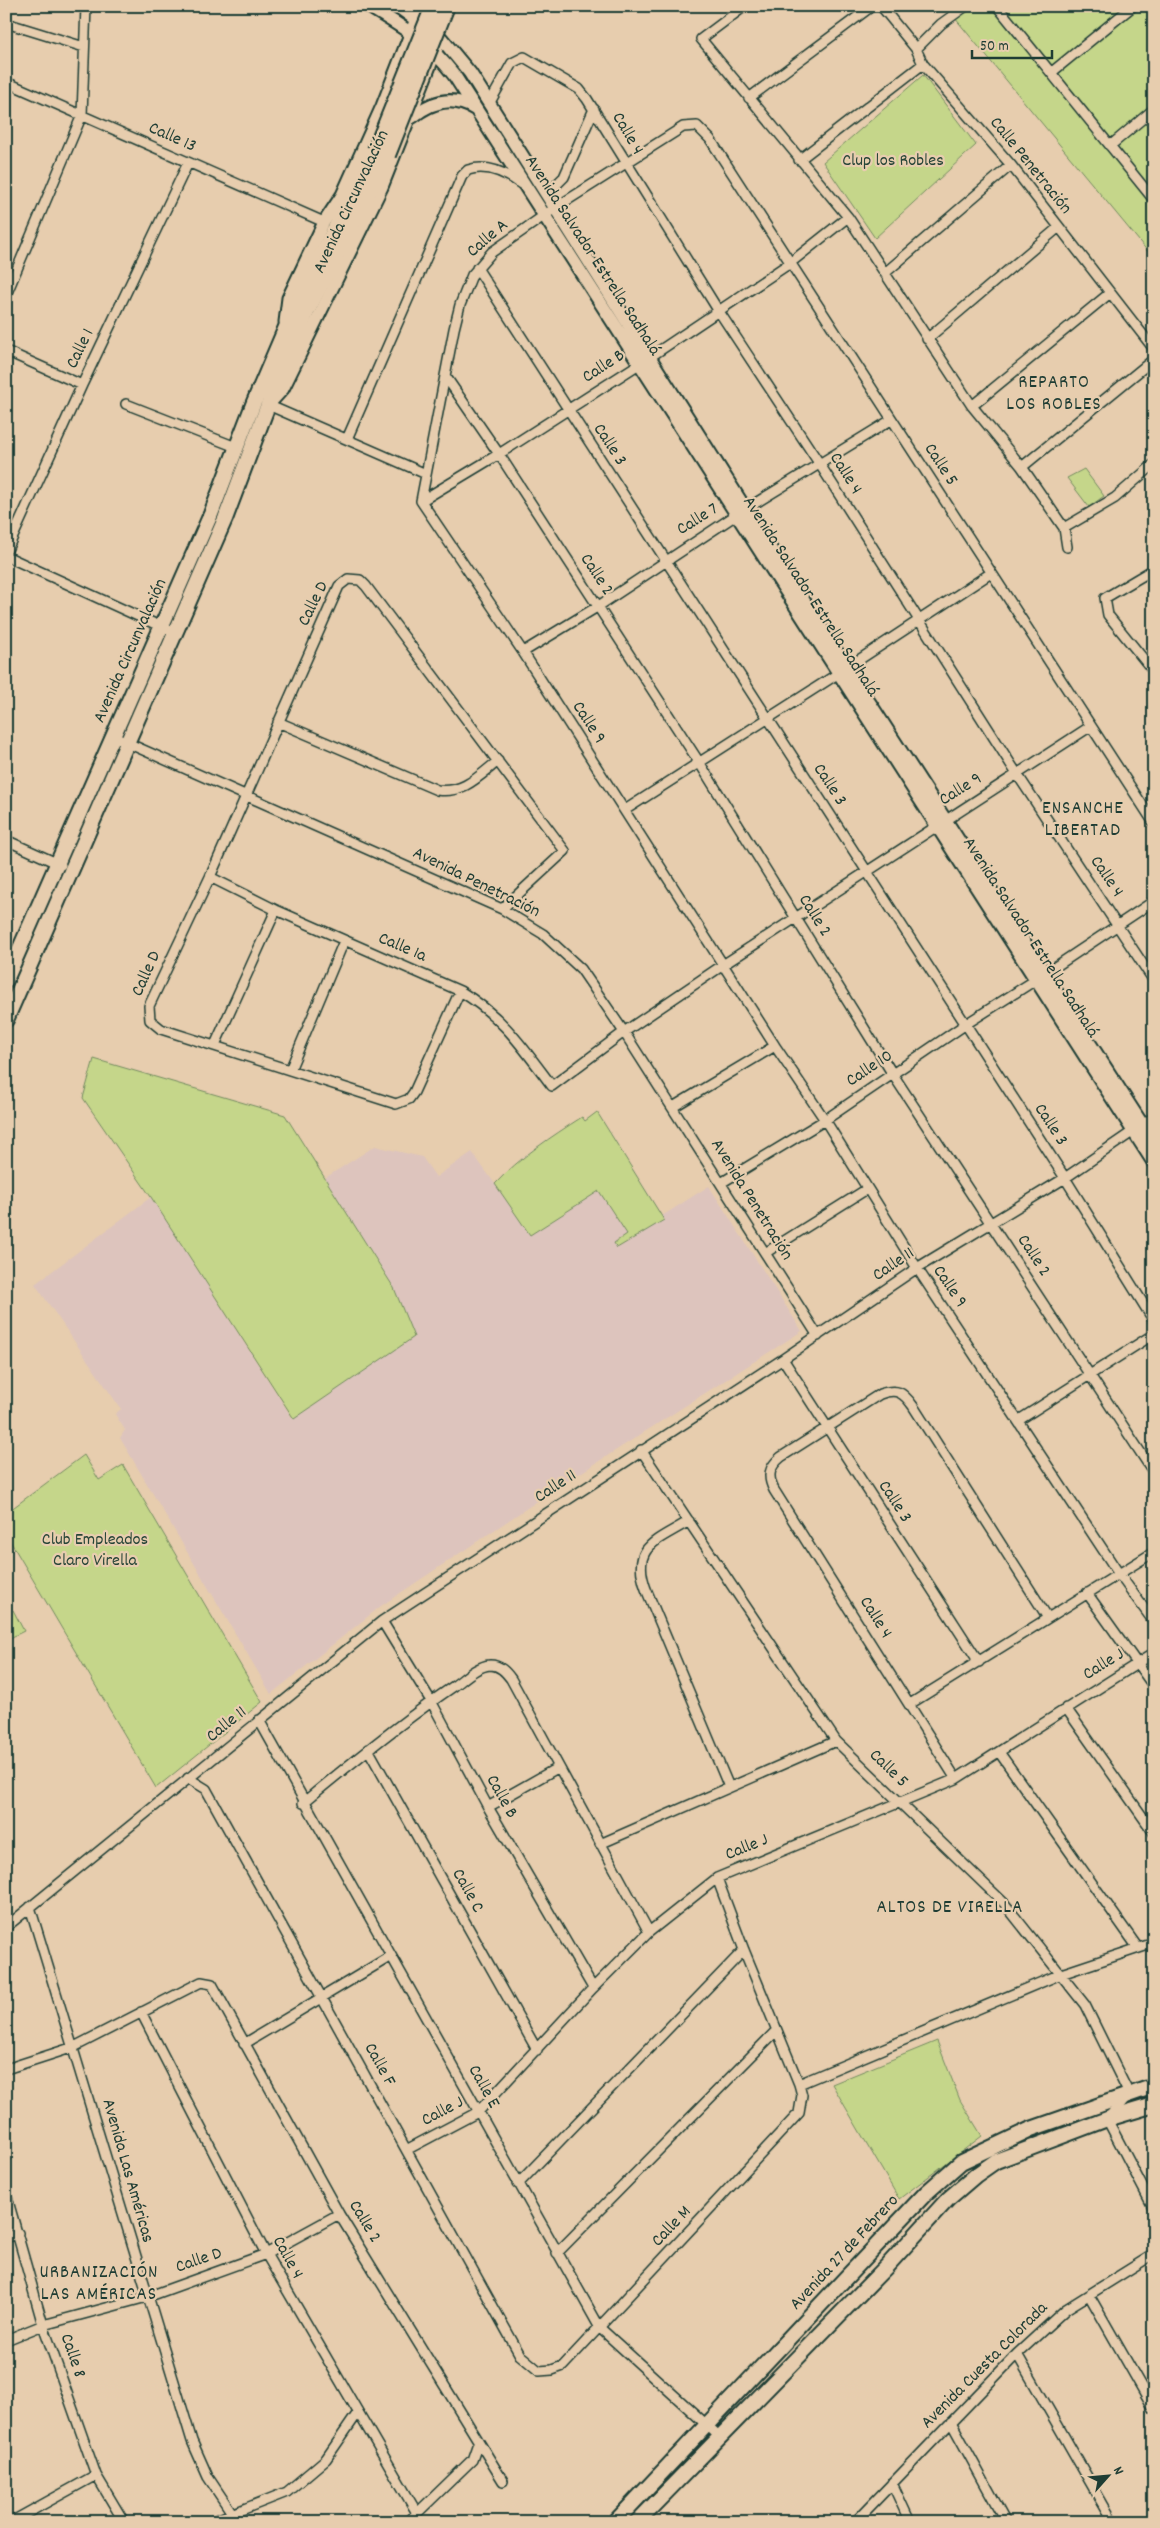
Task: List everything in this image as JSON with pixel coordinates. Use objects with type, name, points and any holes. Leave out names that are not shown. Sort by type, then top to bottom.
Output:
[{"type":"main road","name":"Avenida Salvador Estrella Sadhalá","points":[[368,6],[411,32],[436,52],[477,111],[527,189],[550,212],[741,512],[1041,976],[1137,1128],[1154,1163]]},
{"type":"main road","name":"Avenida Salvador Estrella Sadhalá","points":[[397,6],[441,38],[458,55],[546,195],[550,212]]},
{"type":"main road","name":"Avenida Circunvalación","points":[[6,1020],[128,744],[236,447],[283,333],[382,152],[433,6]]},
{"type":"main road","name":"Avenida Circunvalación","points":[[6,980],[114,737],[225,519],[268,404],[307,312],[382,152],[447,6]]},
{"type":"main road","points":[[412,117],[424,107],[441,101],[464,102],[477,111]]},
{"type":"main road","name":"Avenida Salvador Estrella Sadhalá","points":[[1137,1128],[1154,1143]]},
{"type":"main road","name":"Avenida 27 de Febrero","points":[[615,2522],[926,2194],[961,2162],[1031,2129],[1154,2086]]},
{"type":"main road","name":"Avenida 27 de Febrero","points":[[637,2522],[886,2267],[948,2199],[976,2175],[996,2161],[1107,2119],[1154,2105]]},
{"type":"street","points":[[6,295],[82,115],[86,6]]},
{"type":"street","name":"Avenida Circunvalación","points":[[283,333],[288,298],[324,222],[342,195],[382,106],[421,6]]},
{"type":"street","name":"Avenida Circunvalación","points":[[268,404],[283,388],[382,187],[412,117],[454,6]]},
{"type":"street","points":[[745,6],[701,39],[848,217],[972,406],[1022,467],[1064,528],[1068,547]]},
{"type":"street","points":[[749,98],[872,6]]},
{"type":"street","name":"Calle Penetración","points":[[881,6],[916,48],[922,64],[1011,165],[1154,349]]},
{"type":"street","points":[[916,48],[941,24],[966,6]]},
{"type":"street","points":[[997,6],[1154,200]]},
{"type":"street","points":[[1052,72],[1133,6]]},
{"type":"street","points":[[6,23],[84,47]]},
{"type":"street","name":"Calle 4","points":[[489,104],[512,63],[524,57],[579,89],[594,109],[626,164],[718,310],[819,463],[918,621],[1154,981]]},
{"type":"street","points":[[799,160],[922,64]]},
{"type":"street","name":"Calle 13","points":[[6,82],[324,222]]},
{"type":"street","points":[[546,195],[564,177],[594,109]]},
{"type":"street","points":[[1110,146],[1154,109]]},
{"type":"street","name":"Calle A","points":[[421,501],[460,305],[477,268],[492,252],[550,212],[683,127],[697,126]]},
{"type":"street","name":"Calle 5","points":[[697,126],[710,139],[1154,823]]},
{"type":"street","name":"Calle 1","points":[[6,552],[82,385],[188,163]]},
{"type":"street","points":[[885,273],[1011,165]]},
{"type":"street","points":[[346,439],[462,176],[468,170],[485,167],[505,174],[527,189]]},
{"type":"street","name":"Calle B","points":[[421,501],[499,454],[645,360],[790,263],[848,217]]},
{"type":"street","points":[[927,339],[1059,227]]},
{"type":"street","name":"Calle 3","points":[[477,268],[866,873],[966,1024],[1154,1321]]},
{"type":"street","points":[[972,406],[1110,293]]},
{"type":"street","points":[[6,352],[82,385]]},
{"type":"street","points":[[1022,467],[1154,359]]},
{"type":"street","name":"Calle 2","points":[[446,377],[499,454],[698,762],[892,1074],[991,1222],[1154,1473]]},
{"type":"street","points":[[126,404],[236,447]]},
{"type":"street","points":[[268,404],[426,474]]},
{"type":"street","name":"Calle 7","points":[[523,652],[598,607],[665,560],[741,512],[891,420]]},
{"type":"street","points":[[1064,528],[1115,498],[1154,464]]},
{"type":"street","name":"Calle 9","points":[[421,501],[523,652],[775,1046],[825,1120],[917,1268],[1118,1574],[1154,1622]]},
{"type":"street","points":[[6,556],[169,629]]},
{"type":"street","points":[[1153,669],[1108,615],[1104,598],[1154,569]]},
{"type":"street","points":[[625,810],[698,762],[768,720],[991,573]]},
{"type":"street","name":"Calle D","points":[[215,1045],[161,1029],[150,1020],[149,1006],[247,797],[278,722],[339,586],[348,579],[356,578],[366,586],[565,851],[502,910]]},
{"type":"street","points":[[278,722],[437,790],[446,792],[464,787],[498,761]]},
{"type":"street","name":"Calle 9","points":[[552,1086],[624,1032],[723,965],[1091,726]]},
{"type":"street","name":"Avenida Penetración","points":[[114,737],[502,910],[543,934],[581,969],[624,1032],[818,1336]]},
{"type":"street","points":[[6,840],[72,870]]},
{"type":"street","name":"Calle 1a","points":[[210,877],[276,910],[460,991],[485,1006],[505,1025],[552,1086]]},
{"type":"street","name":"Calle 10","points":[[721,1183],[825,1120],[966,1024],[1154,901]]},
{"type":"street","points":[[276,910],[215,1045],[396,1104],[410,1099],[414,1092],[460,991]]},
{"type":"street","points":[[290,1070],[344,941]]},
{"type":"street","points":[[672,1107],[775,1046]]},
{"type":"street","name":"Calle 11","points":[[6,1927],[382,1621],[818,1336],[917,1268],[1065,1178],[1154,1117]]},
{"type":"street","points":[[765,1253],[867,1189]]},
{"type":"street","points":[[1018,1420],[1154,1334]]},
{"type":"street","name":"Calle 3","points":[[783,1359],[979,1662]]},
{"type":"street","points":[[827,1428],[880,1394],[894,1390],[899,1391],[907,1398],[1048,1618]]},
{"type":"street","name":"Calle 4","points":[[827,1428],[774,1462],[769,1474],[777,1495],[956,1779]]},
{"type":"street","name":"Calle 5","points":[[641,1450],[836,1741],[1004,1902],[1085,2005],[1129,2094]]},
{"type":"street","points":[[689,1521],[648,1547],[641,1556],[639,1569],[729,1786]]},
{"type":"street","points":[[910,1704],[1154,1552]]},
{"type":"street","points":[[1087,1593],[1154,1687]]},
{"type":"street","name":"Calle B","points":[[382,1621],[431,1701],[488,1807],[593,1988]]},
{"type":"street","name":"Calle J","points":[[408,2148],[478,2112],[593,1988],[649,1932],[717,1878],[956,1779],[1154,1654]]},
{"type":"street","points":[[303,1803],[368,1749],[431,1701],[480,1668],[496,1666],[505,1670],[511,1679],[649,1932]]},
{"type":"street","points":[[1066,1708],[1154,1833]]},
{"type":"street","name":"Calle E","points":[[259,1720],[303,1803],[600,2328],[720,2437]]},
{"type":"street","points":[[600,1844],[729,1786],[836,1741]]},
{"type":"street","name":"Calle C","points":[[368,1749],[537,2050]]},
{"type":"street","points":[[999,1752],[1138,1948]]},
{"type":"street","points":[[488,1807],[558,1767]]},
{"type":"street","name":"Calle F","points":[[188,1778],[206,1789],[408,2148],[520,2354],[539,2371]]},
{"type":"street","name":"Calle M","points":[[539,2371],[552,2370],[563,2366],[799,2113],[802,2096],[799,2084],[776,2031],[717,1878]]},
{"type":"street","name":"Avenida Las Américas","points":[[30,1907],[192,2441],[208,2476],[236,2518]]},
{"type":"street","points":[[799,2084],[1061,1974],[1154,1943]]},
{"type":"street","points":[[518,2184],[744,1950]]},
{"type":"street","points":[[244,2044],[391,1956]]},
{"type":"street","name":"Calle 2","points":[[141,2012],[201,1982],[212,1984],[340,2214],[503,2481]]},
{"type":"street","points":[[6,2069],[74,2047],[141,2012]]},
{"type":"street","name":"Calle 4","points":[[141,2012],[266,2254],[357,2414],[417,2513]]},
{"type":"street","points":[[557,2254],[776,2031]]},
{"type":"street","points":[[1129,2094],[1107,2119],[1154,2208]]},
{"type":"street","name":"Calle 8","points":[[6,2194],[43,2324],[96,2474],[124,2522]]},
{"type":"street","name":"Calle D","points":[[6,2340],[43,2324],[147,2296],[266,2254],[340,2214]]},
{"type":"street","points":[[6,2238],[18,2233]]},
{"type":"street","name":"Avenida Cuesta Colorada","points":[[855,2522],[1017,2354],[1066,2309],[1154,2254]]},
{"type":"street","points":[[1089,2295],[1154,2410]]},
{"type":"street","points":[[1017,2354],[1112,2522]]},
{"type":"street","points":[[212,2522],[236,2518],[286,2492],[326,2459],[357,2414]]},
{"type":"street","points":[[951,2422],[1006,2522]]},
{"type":"street","points":[[408,2522],[472,2460],[478,2442]]},
{"type":"street","points":[[11,2522],[96,2474]]},
{"type":"street","points":[[892,2483],[910,2522]]},
{"type":"shaded area","points":[[597,1112],[662,1216],[709,1186],[802,1331],[554,1490],[381,1606],[271,1694],[120,1438],[125,1430],[115,1414],[121,1409],[35,1284],[151,1197],[293,1419],[394,1288],[325,1178],[375,1146],[422,1157],[436,1177],[472,1152],[495,1184],[523,1157],[545,1141],[582,1117],[585,1121]]},
{"type":"green space","points":[[945,6],[1154,6],[1154,259]]},
{"type":"green space","name":"Clup los Robles","points":[[923,75],[976,145],[875,238],[823,162]]},
{"type":"green space","points":[[1084,469],[1104,496],[1089,507],[1067,478]]},
{"type":"green space","points":[[94,1059],[285,1115],[394,1288],[414,1337],[294,1419],[151,1197],[83,1098]]},
{"type":"green space","points":[[597,1112],[664,1220],[617,1248],[614,1243],[627,1234],[599,1191],[530,1235],[495,1184],[525,1156],[547,1140],[582,1117],[585,1121]]},
{"type":"green space","name":"Club Empleados Claro Virella","points":[[84,1455],[99,1480],[123,1465],[262,1702],[156,1788],[6,1534],[6,1513]]},
{"type":"green space","points":[[13,1610],[24,1631],[6,1640],[6,1614]]},
{"type":"green space","points":[[937,2041],[960,2100],[982,2136],[899,2199],[832,2084]]},
{"type":"district","name":"REPARTO LOS ROBLES","points":[[1054,394]]},
{"type":"district","name":"ENSANCHE LIBERTAD","points":[[1083,820]]},
{"type":"district","name":"ALTOS DE VIRELLA","points":[[950,1908]]},
{"type":"district","name":"URBANIZACIÓN LAS AMÉRICAS","points":[[99,2284]]}]
